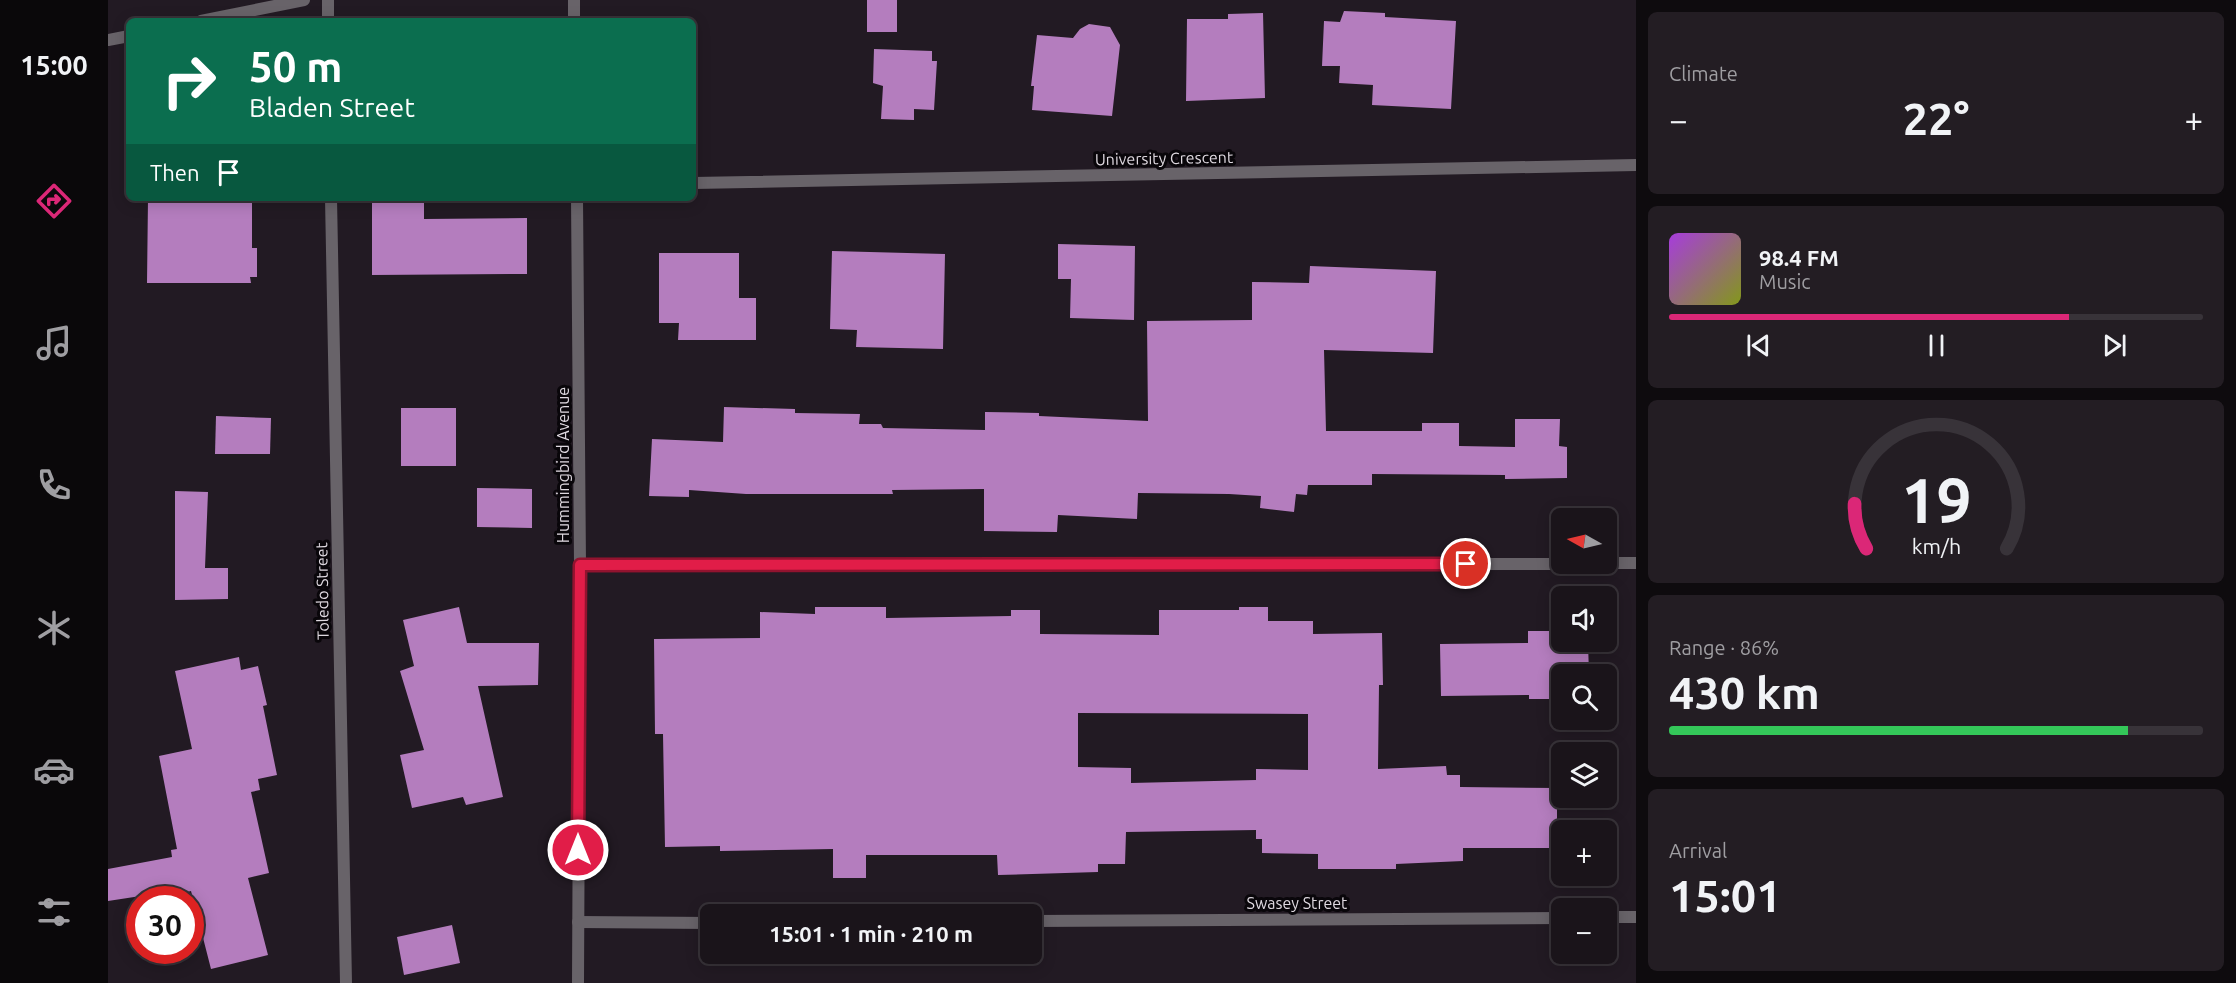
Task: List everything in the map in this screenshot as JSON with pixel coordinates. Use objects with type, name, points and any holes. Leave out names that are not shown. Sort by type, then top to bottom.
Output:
[{"type":"street","points":[[216,18],[304,0]]},
{"type":"street","points":[[328,0],[328,18]]},
{"type":"street","points":[[574,0],[574,18]]},
{"type":"street","points":[[108,40],[126,37]]},
{"type":"street","name":"University Crescent","points":[[696,183],[1636,165]]},
{"type":"street","name":"Toledo Street","points":[[332,201],[346,983]]},
{"type":"street","name":"Hummingbird Avenue","points":[[577,201],[580,565],[578,983]]},
{"type":"street","points":[[1617,564],[1636,563]]},
{"type":"street","points":[[580,565],[1551,564]]},
{"type":"street","points":[[1617,917],[1636,917]]},
{"type":"street","name":"Swasey Street","points":[[1042,921],[1551,918]]},
{"type":"street","points":[[578,922],[700,923]]},
{"type":"building","points":[[867,0],[897,0],[897,32],[867,32]]},
{"type":"building","points":[[1344,11],[1385,13],[1385,17],[1456,21],[1451,109],[1372,105],[1373,85],[1339,83],[1340,66],[1322,66],[1324,21],[1340,22]]},
{"type":"building","points":[[1263,13],[1265,98],[1186,101],[1187,19],[1228,19],[1228,14]]},
{"type":"building","points":[[1089,24],[1110,27],[1120,45],[1112,116],[1032,110],[1034,86],[1031,86],[1037,35],[1073,38],[1080,29]]},
{"type":"building","points":[[874,49],[932,51],[932,61],[937,61],[934,110],[914,109],[914,120],[881,119],[883,86],[873,83]]},
{"type":"building","points":[[148,201],[252,202],[252,248],[257,248],[257,277],[250,277],[251,283],[147,283]]},
{"type":"building","points":[[372,201],[424,201],[424,219],[527,218],[527,274],[372,275]]},
{"type":"building","points":[[1058,244],[1135,246],[1134,320],[1070,318],[1071,279],[1058,279]]},
{"type":"building","points":[[832,251],[945,254],[943,349],[856,347],[857,330],[830,329]]},
{"type":"building","points":[[659,253],[739,253],[739,298],[756,298],[756,340],[678,340],[679,323],[659,323]]},
{"type":"building","points":[[1310,266],[1436,271],[1433,353],[1324,350],[1326,431],[1422,431],[1422,423],[1459,423],[1459,446],[1515,447],[1515,419],[1560,419],[1559,446],[1567,447],[1567,478],[1505,479],[1505,475],[1372,474],[1372,485],[1308,485],[1307,495],[1296,494],[1294,512],[1260,508],[1261,496],[1138,493],[1137,519],[1058,515],[1057,532],[984,531],[984,489],[892,490],[893,494],[746,494],[689,490],[689,497],[649,496],[652,439],[723,442],[724,407],[795,409],[795,413],[860,414],[859,424],[881,424],[883,428],[985,430],[985,412],[1039,413],[1039,416],[1148,421],[1147,321],[1252,320],[1252,282],[1309,283]]},
{"type":"building","points":[[401,408],[456,408],[456,466],[401,466]]},
{"type":"building","points":[[216,416],[271,418],[270,454],[215,454]]},
{"type":"building","points":[[477,488],[532,489],[532,528],[477,527]]},
{"type":"building","points":[[175,491],[208,492],[205,568],[228,568],[228,599],[175,600]]},
{"type":"building","points":[[459,607],[467,643],[539,643],[538,685],[478,686],[503,797],[466,805],[463,797],[412,808],[400,755],[424,750],[400,671],[414,666],[403,620]]},
{"type":"building","points":[[815,607],[886,607],[886,618],[1011,616],[1011,610],[1040,610],[1040,634],[1159,635],[1159,610],[1239,610],[1239,607],[1268,607],[1268,621],[1313,621],[1313,634],[1382,633],[1383,685],[1379,685],[1378,769],[1446,766],[1447,775],[1460,775],[1460,787],[1551,788],[1551,808],[1557,808],[1557,820],[1551,820],[1551,848],[1463,848],[1463,861],[1396,864],[1396,869],[1318,869],[1318,854],[1262,853],[1262,839],[1256,839],[1256,830],[1126,832],[1125,864],[1098,864],[1098,872],[998,875],[997,855],[866,855],[866,878],[833,878],[833,849],[720,851],[720,846],[665,847],[663,734],[655,734],[654,639],[760,638],[760,612],[815,614]],"holes":[[[1078,713],[1308,714],[1308,770],[1256,769],[1256,780],[1131,783],[1131,768],[1078,767]]]},
{"type":"building","points":[[1528,631],[1551,631],[1551,652],[1588,652],[1589,664],[1551,664],[1551,699],[1529,699],[1529,695],[1441,696],[1440,644],[1528,643]]},
{"type":"building","points":[[239,657],[241,670],[258,666],[267,705],[263,706],[277,775],[258,779],[260,790],[251,792],[269,873],[248,878],[268,955],[211,969],[204,942],[204,886],[126,886],[126,898],[108,901],[108,869],[172,857],[171,850],[177,849],[159,756],[192,749],[175,671]]},
{"type":"building","points":[[452,925],[460,963],[404,975],[397,937]]},
{"type":"route","points":[[578,850],[580,565],[1466,564]]}]
